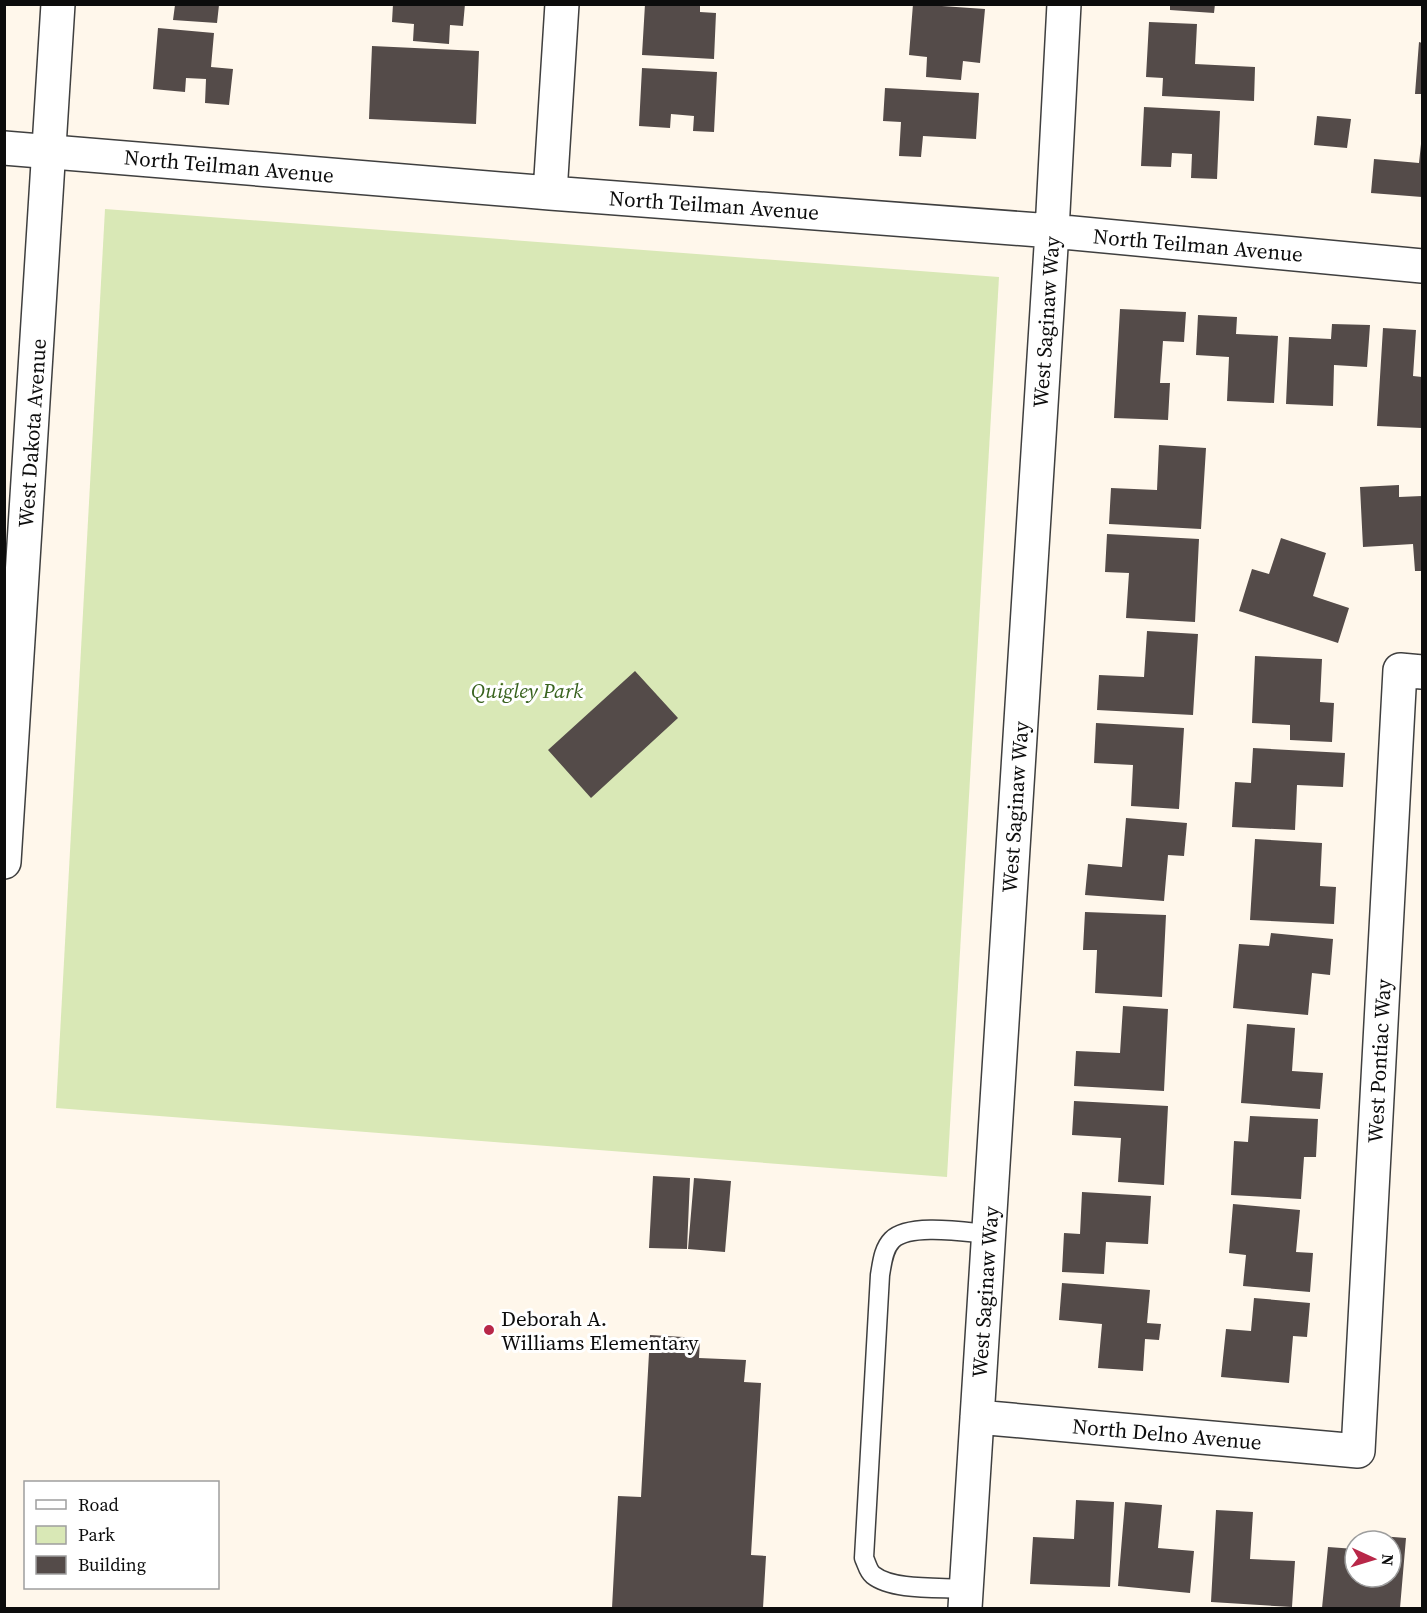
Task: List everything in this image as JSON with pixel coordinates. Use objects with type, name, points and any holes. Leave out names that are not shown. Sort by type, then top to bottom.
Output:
[{"type":"street","name":"West Dakota Avenue","points":[[4,862],[58,4]]},
{"type":"street","points":[[549,193],[562,4]]},
{"type":"street","name":"West Saginaw Way","points":[[966,1598],[1052,231],[1064,4]]},
{"type":"street","name":"North Teilman Avenue","points":[[4,148],[549,193],[1052,231],[1422,266]]},
{"type":"street","name":"West Pontiac Way","points":[[1358,1451],[1412,671]]},
{"type":"street","name":"North Delno Avenue","points":[[977,1416],[1358,1451]]},
{"type":"lane","points":[[966,1598],[883,1581],[870,1573],[864,1558],[879,1287],[884,1254],[892,1240],[905,1232],[940,1230],[988,1234]]},
{"type":"green space","name":"Quigley Park","points":[[105,209],[999,277],[947,1177],[56,1108]]},
{"type":"building","points":[[393,4],[465,4],[463,26],[450,25],[449,44],[413,41],[414,24],[392,22]]},
{"type":"building","points":[[645,4],[700,4],[700,12],[716,13],[714,59],[642,55]]},
{"type":"building","points":[[913,4],[985,9],[980,63],[963,61],[961,80],[926,77],[927,57],[909,55]]},
{"type":"building","points":[[1170,4],[1215,4],[1214,13],[1170,10]]},
{"type":"building","points":[[175,5],[219,5],[217,23],[173,20]]},
{"type":"building","points":[[1149,22],[1197,24],[1195,64],[1255,67],[1254,101],[1162,96],[1163,78],[1146,77]]},
{"type":"building","points":[[158,28],[214,33],[211,67],[233,69],[229,105],[205,103],[206,79],[186,78],[185,92],[153,89]]},
{"type":"building","points":[[1419,42],[1422,43],[1422,94],[1415,94]]},
{"type":"building","points":[[372,46],[479,51],[476,124],[369,119]]},
{"type":"building","points":[[642,68],[717,72],[714,132],[693,131],[694,116],[671,114],[670,128],[639,126]]},
{"type":"building","points":[[885,88],[979,93],[976,139],[923,136],[921,157],[899,156],[901,122],[883,121]]},
{"type":"building","points":[[1144,107],[1220,111],[1217,179],[1191,178],[1192,154],[1172,153],[1171,167],[1141,166]]},
{"type":"building","points":[[1317,116],[1351,119],[1347,148],[1314,145]]},
{"type":"building","points":[[1421,144],[1422,197],[1371,193],[1374,159],[1419,163]]},
{"type":"building","points":[[1120,309],[1186,312],[1184,342],[1163,341],[1160,383],[1170,383],[1168,420],[1114,418]]},
{"type":"building","points":[[1198,315],[1237,317],[1236,334],[1278,336],[1274,403],[1227,401],[1229,357],[1196,355]]},
{"type":"building","points":[[1332,324],[1370,325],[1367,367],[1334,365],[1333,406],[1286,404],[1289,337],[1331,339]]},
{"type":"building","points":[[1383,328],[1416,330],[1413,376],[1422,377],[1422,428],[1377,426]]},
{"type":"building","points":[[1159,445],[1206,448],[1201,529],[1109,524],[1111,488],[1157,490]]},
{"type":"building","points":[[1399,485],[1399,497],[1422,496],[1422,571],[1415,571],[1413,544],[1363,547],[1360,487]]},
{"type":"building","points":[[1107,534],[1199,539],[1195,622],[1126,618],[1129,573],[1105,572]]},
{"type":"building","points":[[1281,538],[1326,553],[1313,596],[1349,608],[1338,643],[1239,611],[1252,569],[1269,574]]},
{"type":"building","points":[[1147,631],[1198,634],[1193,715],[1097,710],[1099,675],[1144,677]]},
{"type":"building","points":[[1255,656],[1322,659],[1320,702],[1334,703],[1332,742],[1290,740],[1290,725],[1252,723]]},
{"type":"building","points":[[635,671],[678,718],[591,798],[548,750]]},
{"type":"building","points":[[1096,723],[1184,728],[1179,809],[1131,806],[1133,765],[1094,763]]},
{"type":"building","points":[[1253,748],[1345,753],[1343,787],[1297,785],[1295,830],[1232,827],[1235,782],[1251,783]]},
{"type":"building","points":[[1126,818],[1187,823],[1184,856],[1168,855],[1164,901],[1085,895],[1088,864],[1122,867]]},
{"type":"building","points":[[1255,839],[1322,843],[1320,886],[1336,887],[1334,924],[1250,920]]},
{"type":"building","points":[[1085,912],[1166,915],[1162,997],[1095,993],[1097,950],[1083,950]]},
{"type":"building","points":[[1271,933],[1333,939],[1330,975],[1312,973],[1308,1015],[1233,1008],[1239,944],[1269,946]]},
{"type":"building","points":[[1123,1006],[1168,1009],[1164,1091],[1074,1086],[1076,1051],[1120,1053]]},
{"type":"building","points":[[1247,1024],[1295,1028],[1292,1071],[1323,1073],[1320,1109],[1241,1103]]},
{"type":"building","points":[[1074,1101],[1168,1106],[1164,1185],[1118,1182],[1121,1138],[1072,1135]]},
{"type":"building","points":[[1250,1116],[1318,1119],[1316,1157],[1304,1157],[1301,1199],[1231,1195],[1234,1141],[1248,1142]]},
{"type":"building","points":[[653,1176],[690,1178],[687,1249],[649,1248]]},
{"type":"building","points":[[694,1178],[731,1181],[725,1252],[688,1249]]},
{"type":"building","points":[[1082,1192],[1151,1196],[1148,1244],[1106,1242],[1104,1274],[1062,1272],[1064,1233],[1080,1234]]},
{"type":"building","points":[[1233,1204],[1300,1210],[1296,1252],[1313,1253],[1310,1292],[1243,1286],[1246,1255],[1229,1253]]},
{"type":"building","points":[[1062,1283],[1150,1290],[1147,1323],[1161,1324],[1159,1340],[1145,1339],[1143,1371],[1098,1368],[1102,1324],[1059,1320]]},
{"type":"building","points":[[1254,1298],[1310,1303],[1307,1337],[1293,1336],[1289,1383],[1221,1377],[1226,1329],[1251,1331]]},
{"type":"building","points":[[650,1335],[700,1338],[699,1358],[746,1360],[744,1382],[761,1383],[751,1555],[766,1556],[763,1608],[612,1608],[618,1496],[641,1497]]},
{"type":"building","points":[[1076,1500],[1114,1502],[1110,1587],[1030,1584],[1033,1537],[1074,1539]]},
{"type":"building","points":[[1125,1502],[1162,1505],[1158,1548],[1194,1551],[1190,1593],[1118,1586]]},
{"type":"building","points":[[1216,1510],[1253,1512],[1250,1559],[1295,1561],[1292,1607],[1211,1602]]},
{"type":"building","points":[[1403,1538],[1406,1538],[1403,1573]]},
{"type":"building","points":[[1328,1547],[1343,1548],[1343,1589],[1402,1589],[1400,1608],[1322,1608]]},
{"type":"place","name":"Deborah A. Williams Elementary","points":[[489,1330]]}]
